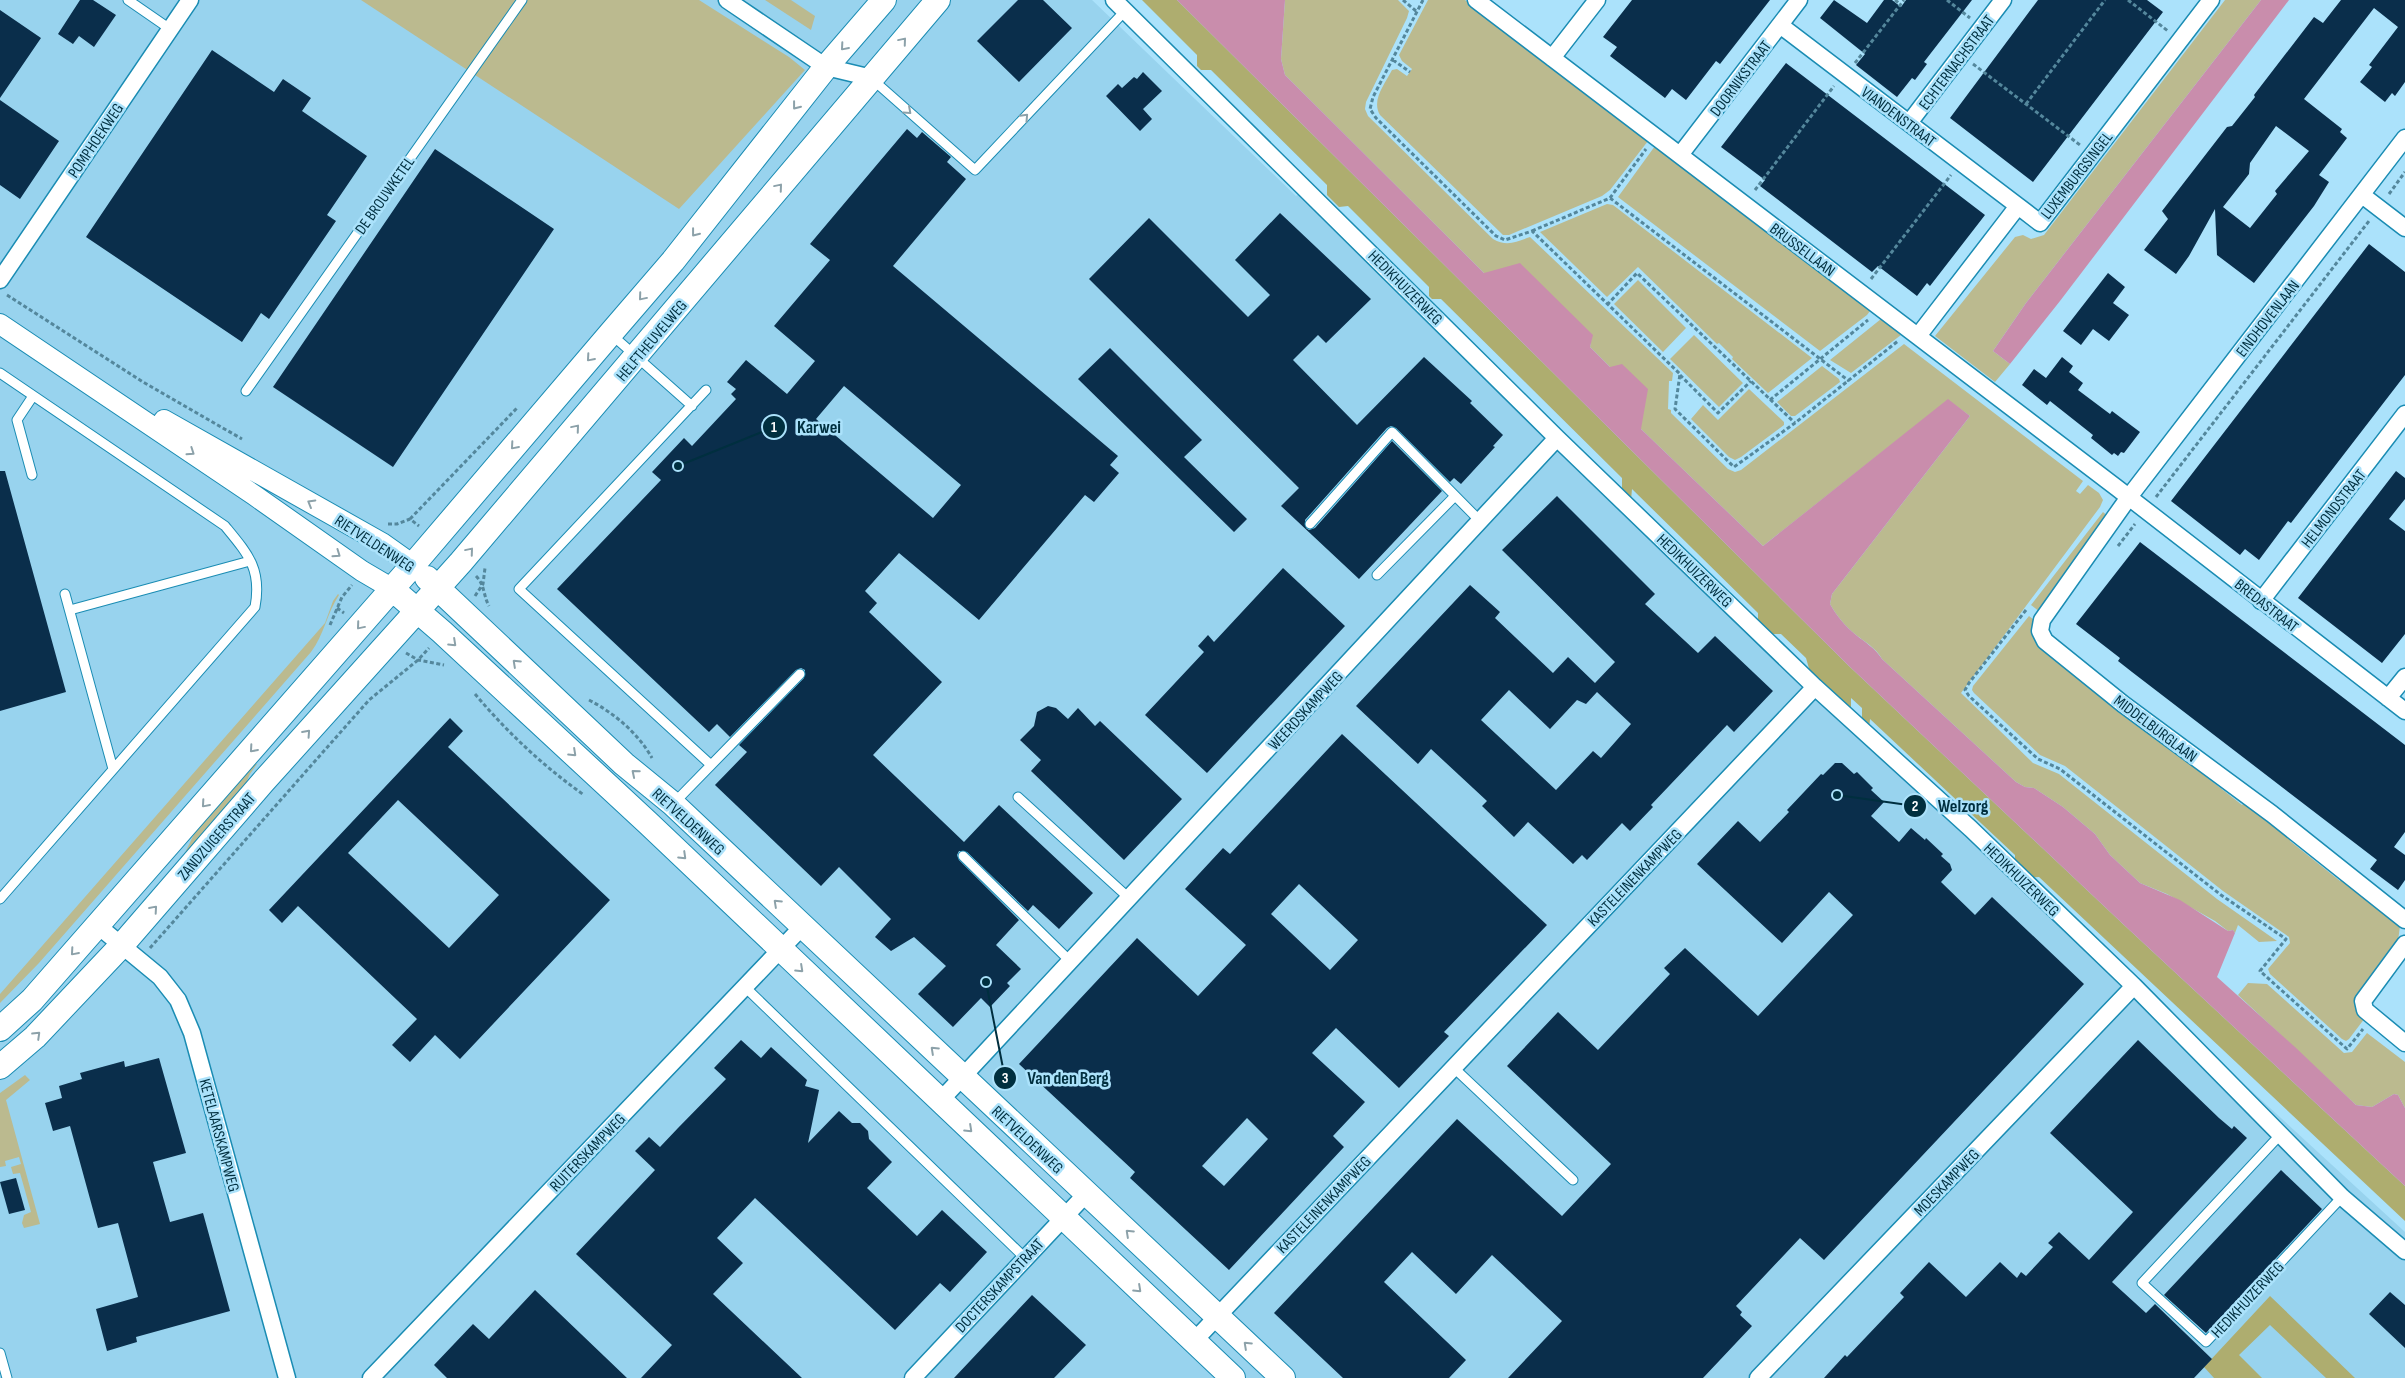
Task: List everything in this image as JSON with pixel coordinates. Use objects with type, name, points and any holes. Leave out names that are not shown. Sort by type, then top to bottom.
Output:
[{"type":"main road","points":[[402,577],[673,261],[826,67],[884,0]]},
{"type":"main road","name":"HELFTHEUVELWEG","points":[[427,599],[461,562],[637,356],[938,0]]},
{"type":"main road","name":"RIETVELDENWEG","points":[[402,577],[673,804],[1283,1378]]},
{"type":"main road","name":"RIETVELDENWEG","points":[[402,577],[427,599],[648,822],[780,950],[1233,1378]]},
{"type":"main road","name":"ZANDZUIGERSTRAAT","points":[[0,1029],[32,1000],[402,577]]},
{"type":"main road","name":"ZANDZUIGERSTRAAT","points":[[0,1066],[35,1037],[122,945],[427,599]]},
{"type":"street","name":"POMPHOEKWEG","points":[[0,280],[190,0]]},
{"type":"street","points":[[727,0],[826,67],[872,78]]},
{"type":"street","name":"BRUSSELLAAN","points":[[1476,0],[2129,498]]},
{"type":"street","points":[[1552,58],[1597,0]]},
{"type":"street","name":"DOORNIKSTRAAT","points":[[1680,155],[1799,0]]},
{"type":"street","name":"ECHTERNACHSTRAAT","points":[[1909,123],[2003,0]]},
{"type":"street","name":"LUXEMBURGSINGEL","points":[[1914,334],[2018,206],[2040,223],[2211,0]]},
{"type":"street","name":"HEDIKHUIZERWEG","points":[[1120,5],[1557,438],[1815,687],[1971,829],[2134,986],[2342,1197],[2405,1251]]},
{"type":"street","name":"VIANDENSTRAAT","points":[[1780,25],[2018,206]]},
{"type":"street","name":"EINDHOVENLAAN","points":[[2129,498],[2405,138]]},
{"type":"street","points":[[2362,195],[2405,228]]},
{"type":"street","name":"RIETVELDENWEG","points":[[0,324],[254,495],[362,571],[402,577]]},
{"type":"street","name":"RIETVELDENWEG","points":[[34,346],[382,543],[402,577]]},
{"type":"street","name":"HELMONDSTRAAT","points":[[2261,601],[2405,414]]},
{"type":"street","name":"WEERDSKAMPWEG","points":[[940,1101],[1557,438]]},
{"type":"street","points":[[2042,620],[2129,498]]},
{"type":"street","name":"BREDASTRAAT","points":[[2129,498],[2405,711]]},
{"type":"street","name":"MIDDELBURGLAAN","points":[[2042,620],[2040,630],[2045,641],[2123,704],[2272,814],[2405,920]]},
{"type":"street","points":[[2388,698],[2405,677]]},
{"type":"street","name":"KASTELEINENKAMPWEG","points":[[1194,1341],[1815,687]]},
{"type":"street","name":"KETELAARSKAMPWEG","points":[[97,926],[160,977],[178,1000],[192,1033],[287,1378]]},
{"type":"street","name":"RUITERSKAMPWEG","points":[[371,1378],[802,926]]},
{"type":"street","points":[[2405,944],[2365,995],[2363,1001],[2365,1010],[2405,1043]]},
{"type":"street","name":"MOESKAMPWEG","points":[[1758,1378],[2134,986]]},
{"type":"street","name":"DOCTERSKAMPSTRAAT","points":[[913,1378],[1062,1217],[1086,1194]]},
{"type":"lane","points":[[128,0],[170,29]]},
{"type":"lane","name":"DE BROUWKETEL","points":[[246,390],[522,0]]},
{"type":"lane","points":[[872,78],[975,170],[1120,5]]},
{"type":"lane","points":[[611,333],[692,406]]},
{"type":"lane","points":[[0,373],[225,526],[250,561],[258,581],[255,606],[0,900]]},
{"type":"lane","points":[[706,390],[519,590],[712,765]]},
{"type":"lane","points":[[32,474],[17,420],[34,396]]},
{"type":"lane","points":[[1310,524],[1392,432],[1480,522]]},
{"type":"lane","points":[[1377,575],[1455,496]]},
{"type":"lane","points":[[70,610],[250,561]]},
{"type":"lane","points":[[65,594],[113,770]]},
{"type":"lane","points":[[673,804],[800,674]]},
{"type":"lane","points":[[1018,797],[1130,899]]},
{"type":"lane","points":[[963,856],[1071,962]]},
{"type":"lane","points":[[745,987],[1024,1258]]},
{"type":"lane","points":[[1453,1067],[1572,1180]]},
{"type":"lane","name":"HEDIKHUIZERWEG","points":[[2280,1135],[2142,1282],[2206,1342],[2342,1197]]},
{"type":"lane","points":[[0,1353],[7,1378]]},
{"type":"path","points":[[1403,0],[1416,11]]},
{"type":"path","points":[[1423,0],[1373,97],[1370,110],[1496,236],[1505,240],[1532,231],[1610,198],[1656,137]]},
{"type":"path","points":[[1895,0],[1900,4]]},
{"type":"path","points":[[1744,204],[1904,0]]},
{"type":"path","points":[[1947,0],[1982,27]]},
{"type":"path","points":[[2026,104],[2105,0]]},
{"type":"path","points":[[2128,0],[2180,40]]},
{"type":"path","points":[[1961,54],[2093,155]]},
{"type":"path","points":[[1393,60],[1410,72]]},
{"type":"path","points":[[1860,292],[1960,162]]},
{"type":"path","points":[[2116,549],[2405,172]]},
{"type":"path","points":[[1610,198],[1848,381]]},
{"type":"path","points":[[1532,231],[1718,413],[1750,381]]},
{"type":"path","points":[[1608,305],[1637,273],[1795,423]]},
{"type":"path","points":[[0,290],[143,382],[250,444]]},
{"type":"path","points":[[1770,400],[1882,309]]},
{"type":"path","points":[[1680,374],[1675,408],[1734,467],[1914,334]]},
{"type":"path","points":[[380,520],[396,524],[410,519],[434,539]]},
{"type":"path","points":[[461,562],[483,584]]},
{"type":"path","points":[[2042,620],[2027,609],[1969,683],[1965,690],[1969,696],[2038,759],[2060,769],[2221,895],[2286,939],[2260,971],[2347,1049],[2372,1017]]},
{"type":"shaded area","points":[[0,0],[1092,0],[1296,196],[1304,190],[1458,341],[1452,346],[1689,574],[2405,1232],[2405,1378],[0,1378]]},
{"type":"shaded area","points":[[361,0],[699,0],[789,57],[805,70],[679,209]]},
{"type":"shaded area","points":[[765,0],[791,0],[815,16],[811,30]]},
{"type":"shaded area","points":[[1142,0],[1177,0],[1849,666],[2405,1186],[2405,1221],[2039,877],[2024,878],[2015,870],[2015,855],[1870,719],[1869,729],[1862,725],[1862,708],[1851,698],[1851,710],[1810,672],[1806,658],[1781,634],[1765,634],[1758,628],[1758,613],[1632,489],[1631,500],[1622,493],[1622,478],[1441,299],[1432,299],[1429,296],[1429,287],[1348,206],[1339,207],[1327,195],[1327,185],[1211,70],[1201,70],[1197,66],[1197,55]]},
{"type":"shaded area","points":[[1177,0],[1285,0],[1281,59],[1285,75],[1484,273],[1520,263],[1593,335],[1590,347],[1610,367],[1622,364],[1648,389],[1641,429],[1763,546],[1948,399],[1970,416],[1832,594],[1830,604],[1848,628],[1874,649],[1882,659],[2016,782],[2025,787],[2034,788],[2063,807],[2095,834],[2110,855],[2140,883],[2180,900],[2228,931],[2233,930],[2235,933],[2217,977],[2356,1105],[2372,1107],[2394,1094],[2398,1095],[2405,1108],[2405,1186],[1849,666]]},
{"type":"shaded area","points":[[1285,0],[1398,0],[1409,11],[1366,102],[1365,109],[1368,116],[1493,239],[1507,243],[1530,237],[1673,373],[1672,381],[1669,381],[1668,409],[1728,469],[1735,472],[1741,470],[1904,344],[2083,481],[2076,491],[2080,494],[2088,485],[2099,493],[2103,500],[2100,507],[1961,693],[2033,763],[2059,774],[2217,899],[2277,941],[2259,942],[2238,925],[2235,933],[2233,930],[2228,931],[2215,921],[2167,894],[2140,883],[2110,855],[2095,834],[2063,807],[2034,788],[2025,787],[2016,782],[1882,659],[1874,648],[1852,632],[1832,608],[1830,604],[1832,594],[1970,416],[1948,400],[1763,546],[1641,429],[1610,367],[1590,347],[1592,335],[1484,273],[1285,75],[1281,59]]},
{"type":"shaded area","points":[[1428,0],[1465,0],[1648,141],[1610,190],[1602,196],[1509,235],[1503,235],[1380,115],[1377,104],[1378,98],[1392,70],[1397,69],[1407,76],[1412,69],[1402,61],[1399,55]]},
{"type":"shaded area","points":[[2225,0],[2261,0],[2026,303],[1993,351],[2010,364],[1995,382],[1935,336],[2015,237],[2023,235],[2031,239],[2044,235]]},
{"type":"shaded area","points":[[2261,0],[2289,0],[2010,364],[1993,351],[2026,303]]},
{"type":"shaded area","points":[[1655,146],[1870,311],[1867,315],[1820,351],[1618,197]]},
{"type":"shaded area","points":[[1607,204],[1613,205],[1812,358],[1768,393],[1732,359],[1733,357],[1719,343],[1717,344],[1638,267],[1607,297],[1540,232]]},
{"type":"shaded area","points":[[1638,280],[1686,328],[1663,352],[1614,304]]},
{"type":"shaded area","points":[[1881,319],[1901,335],[1851,373],[1830,360]]},
{"type":"shaded area","points":[[1694,335],[1743,383],[1719,407],[1670,359]]},
{"type":"shaded area","points":[[1822,366],[1839,379],[1840,382],[1795,416],[1791,416],[1777,402]]},
{"type":"shaded area","points":[[1749,389],[1784,422],[1784,425],[1735,460],[1729,457],[1691,419],[1703,405],[1718,420]]},
{"type":"shaded area","points":[[2103,512],[2111,519],[2040,612],[2031,605]]},
{"type":"shaded area","points":[[338,594],[319,638],[311,652],[39,963],[0,1003],[0,994],[325,623],[333,601]]},
{"type":"shaded area","points":[[2029,616],[2034,620],[2031,631],[2036,642],[2097,689],[2104,699],[2156,739],[2159,735],[2206,771],[2204,775],[2242,805],[2246,801],[2292,837],[2290,841],[2340,881],[2344,877],[2400,926],[2398,941],[2357,994],[2355,1002],[2365,1018],[2349,1039],[2346,1041],[2342,1039],[2270,974],[2268,969],[2290,943],[2289,937],[2223,891],[2065,766],[2040,755],[1974,693],[1972,690],[1973,686]]},
{"type":"shaded area","points":[[253,762],[257,764],[250,774],[238,800],[182,859],[197,828]]},
{"type":"shaded area","points":[[2248,983],[2267,984],[2344,1053],[2352,1052],[2367,1033],[2405,1062],[2405,1108],[2398,1095],[2394,1094],[2372,1107],[2356,1105],[2238,995]]},
{"type":"shaded area","points":[[25,1075],[30,1080],[6,1100],[40,1224],[24,1228],[22,1223],[24,1215],[31,1212],[20,1173],[13,1174],[11,1167],[21,1164],[19,1157],[5,1161],[6,1166],[0,1167],[0,1093]]},
{"type":"shaded area","points":[[2270,1296],[2355,1378],[2326,1378],[2270,1325],[2239,1355],[2262,1378],[2214,1378],[2204,1367]]},
{"type":"building","points":[[80,0],[93,0],[116,15],[94,47],[79,36],[73,44],[58,34]]},
{"type":"building","points":[[1018,0],[1043,0],[1072,28],[1019,82],[977,41]]},
{"type":"building","points":[[1632,0],[1770,0],[1720,64],[1716,61],[1686,100],[1672,89],[1665,98],[1610,56],[1617,47],[1603,37]]},
{"type":"building","points":[[1834,0],[1867,23],[1884,0],[1892,0],[1901,7],[1906,0],[1972,0],[1924,62],[1927,64],[1915,80],[1912,78],[1897,97],[1856,65],[1865,54],[1820,18]]},
{"type":"building","points":[[2038,0],[2147,0],[2163,12],[2033,182],[1950,118]]},
{"type":"building","points":[[2341,0],[2405,0],[2405,82],[2395,96],[2392,93],[2385,102],[2360,82],[2372,67],[2369,65],[2398,27],[2374,8],[2304,99],[2342,129],[2340,132],[2347,138],[2319,175],[2329,182],[2314,206],[2254,283],[2217,255],[2215,209],[2189,256],[2176,274],[2144,250],[2168,219],[2162,211],[2227,127],[2232,126],[2255,97],[2254,95],[2314,17],[2323,23]],"holes":[[[2276,126],[2309,151],[2275,191],[2277,194],[2250,228],[2223,207],[2249,174],[2250,163]]]},
{"type":"building","points":[[0,10],[41,38],[0,98]]},
{"type":"building","points":[[212,50],[274,92],[283,79],[311,98],[302,111],[367,156],[327,215],[336,221],[269,319],[261,313],[242,342],[86,237]]},
{"type":"building","points":[[1786,63],[1985,215],[1930,286],[1927,283],[1917,296],[1878,266],[1872,272],[1760,186],[1765,180],[1721,147]]},
{"type":"building","points":[[1143,72],[1162,91],[1143,109],[1152,119],[1140,131],[1106,96],[1118,84],[1122,88],[1134,77],[1137,79]]},
{"type":"building","points":[[0,100],[59,141],[20,199],[0,185]]},
{"type":"building","points":[[907,129],[917,138],[922,132],[951,157],[947,162],[966,179],[893,266],[1118,456],[1110,465],[1119,473],[1094,502],[1085,495],[979,620],[899,553],[865,591],[877,603],[869,612],[942,682],[873,755],[964,842],[999,805],[1093,893],[1059,929],[1033,905],[1028,911],[967,852],[959,851],[957,855],[959,860],[1019,920],[996,945],[1021,969],[1007,983],[1010,986],[990,1007],[981,998],[953,1027],[918,994],[946,966],[914,937],[891,951],[875,937],[891,919],[839,867],[821,886],[715,785],[747,752],[739,745],[804,678],[805,670],[801,668],[796,670],[730,737],[717,724],[709,732],[557,589],[661,480],[652,472],[684,438],[692,446],[736,399],[731,394],[736,389],[727,382],[746,360],[787,394],[815,361],[774,326],[830,260],[810,244]],"holes":[[[844,386],[961,485],[933,518],[816,419]]]},
{"type":"building","points":[[435,149],[554,229],[393,467],[273,387]]},
{"type":"building","points":[[1280,213],[1371,299],[1326,343],[1318,335],[1293,360],[1357,425],[1424,357],[1472,401],[1470,403],[1503,435],[1493,446],[1495,447],[1461,484],[1454,478],[1450,482],[1396,428],[1391,426],[1387,428],[1305,520],[1306,528],[1309,530],[1315,528],[1392,441],[1442,491],[1359,579],[1281,506],[1299,488],[1089,279],[1149,218],[1248,317],[1270,295],[1235,260]]},
{"type":"building","points":[[2369,244],[2405,272],[2405,375],[2291,523],[2288,521],[2259,560],[2245,549],[2240,555],[2171,501]]},
{"type":"building","points":[[2108,273],[2125,287],[2113,303],[2129,315],[2109,341],[2093,329],[2081,345],[2063,331]]},
{"type":"building","points":[[1110,348],[1202,440],[1184,457],[1247,519],[1234,532],[1078,379]]},
{"type":"building","points":[[2062,357],[2073,366],[2069,372],[2083,383],[2078,390],[2110,414],[2112,411],[2140,432],[2124,453],[2121,452],[2118,456],[2114,453],[2112,455],[2091,438],[2093,435],[2050,401],[2047,405],[2022,385],[2034,369],[2046,378]]},
{"type":"building","points":[[0,471],[5,471],[66,692],[0,711]]},
{"type":"building","points":[[2396,471],[2405,478],[2405,499],[2389,519],[2405,531],[2405,634],[2382,663],[2298,598]]},
{"type":"building","points":[[1557,496],[1655,594],[1645,604],[1698,653],[1715,636],[1773,691],[1734,732],[1727,725],[1651,805],[1653,807],[1630,831],[1622,823],[1587,860],[1582,855],[1573,864],[1528,822],[1514,837],[1482,806],[1487,801],[1431,749],[1418,764],[1356,706],[1470,585],[1500,612],[1495,618],[1553,673],[1568,657],[1595,683],[1615,662],[1502,550]],"holes":[[[1509,690],[1550,729],[1577,700],[1586,704],[1597,692],[1631,724],[1601,758],[1593,751],[1556,790],[1481,720]]]},
{"type":"building","points":[[2140,542],[2405,745],[2405,832],[2394,847],[2405,855],[2405,880],[2398,890],[2370,869],[2377,860],[2132,672],[2118,661],[2120,658],[2076,624]]},
{"type":"building","points":[[1283,568],[1345,626],[1207,773],[1145,715],[1204,652],[1198,646],[1208,635],[1214,642]]},
{"type":"building","points":[[1048,706],[1056,708],[1068,719],[1078,708],[1095,726],[1100,721],[1182,799],[1124,860],[1031,771],[1041,760],[1020,740],[1034,726],[1037,712]]},
{"type":"building","points":[[450,718],[463,731],[448,747],[610,900],[460,1059],[435,1035],[410,1062],[392,1045],[417,1019],[298,906],[282,923],[269,910]],"holes":[[[398,800],[499,895],[449,948],[348,853]]]},
{"type":"building","points":[[1342,734],[1547,925],[1444,1032],[1449,1036],[1399,1088],[1336,1028],[1312,1053],[1365,1102],[1333,1136],[1344,1147],[1229,1270],[1130,1178],[1135,1172],[1019,1064],[1137,938],[1198,996],[1246,945],[1185,889],[1223,848],[1230,854]],"holes":[[[1299,884],[1358,940],[1330,970],[1271,914]],[[1247,1118],[1268,1139],[1224,1186],[1202,1166]]]},
{"type":"building","points":[[1835,763],[1842,763],[1854,774],[1857,772],[1873,788],[1871,790],[1884,802],[1871,816],[1899,842],[1911,828],[1925,840],[1926,838],[1943,854],[1941,856],[1950,864],[1952,870],[1941,882],[1975,915],[1992,897],[2084,984],[1824,1260],[1800,1238],[1736,1306],[1742,1312],[1740,1315],[1752,1326],[1703,1378],[1508,1378],[1562,1321],[1492,1255],[1456,1294],[1412,1252],[1384,1282],[1466,1360],[1449,1378],[1343,1378],[1274,1313],[1457,1119],[1562,1216],[1611,1164],[1507,1066],[1558,1012],[1598,1050],[1670,974],[1664,968],[1685,948],[1758,1016],[1853,915],[1829,892],[1782,943],[1697,864],[1738,821],[1760,842],[1789,812],[1787,810],[1821,774],[1823,775]]},
{"type":"building","points":[[741,1040],[761,1058],[771,1047],[807,1080],[805,1086],[819,1090],[808,1143],[839,1111],[852,1123],[860,1123],[868,1131],[869,1139],[892,1162],[867,1188],[917,1236],[942,1210],[987,1252],[950,1292],[940,1283],[895,1330],[755,1198],[717,1238],[743,1263],[713,1294],[802,1378],[641,1378],[672,1345],[576,1254],[655,1170],[635,1151],[649,1137],[660,1147],[726,1079],[714,1068]]},
{"type":"building","points":[[2138,1040],[2219,1118],[2232,1129],[2234,1126],[2247,1138],[2112,1282],[2146,1313],[2155,1304],[2212,1359],[2194,1378],[1824,1378],[1845,1355],[1847,1357],[1904,1297],[1900,1293],[1929,1262],[1966,1297],[2000,1262],[2017,1278],[2021,1272],[2026,1276],[2053,1247],[2048,1243],[2059,1232],[2089,1260],[2133,1212],[2050,1133]]},
{"type":"building","points":[[159,1058],[186,1153],[153,1162],[170,1222],[203,1213],[230,1311],[136,1337],[137,1342],[107,1351],[96,1309],[138,1297],[118,1223],[98,1228],[70,1126],[53,1131],[45,1103],[62,1098],[59,1086],[82,1079],[80,1073],[124,1061],[125,1067]]},
{"type":"building","points":[[2281,1170],[2322,1209],[2206,1333],[2164,1295]]},
{"type":"building","points":[[16,1178],[25,1210],[9,1214],[0,1182]]},
{"type":"building","points":[[535,1290],[627,1378],[447,1378],[434,1365],[473,1324],[489,1339]]},
{"type":"building","points":[[2390,1292],[2405,1305],[2405,1348],[2369,1314]]},
{"type":"building","points":[[1032,1295],[1086,1345],[1054,1378],[954,1378]]},
{"type":"place","name":"Karwei","points":[[678,466]]},
{"type":"place","name":"Welzorg","points":[[1837,795]]},
{"type":"place","name":"Van den Berg","points":[[986,982]]}]
